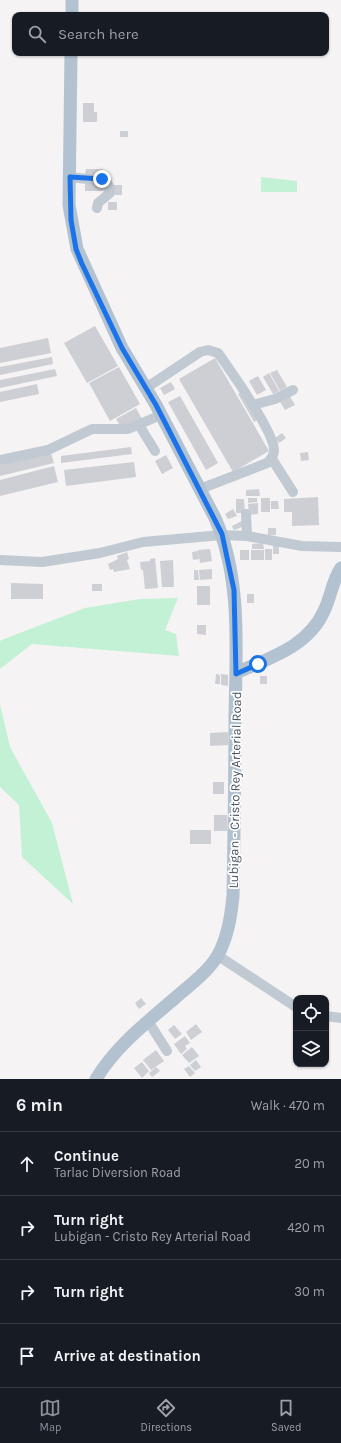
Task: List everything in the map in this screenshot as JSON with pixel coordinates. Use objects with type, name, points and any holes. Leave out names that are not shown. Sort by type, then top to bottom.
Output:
[{"type":"main road","points":[[72,0],[72,12]]},
{"type":"main road","name":"Lubigan - Cristo Rey Arterial Road","points":[[72,56],[70,177],[71,220],[76,249],[122,348],[161,415],[222,534],[234,590],[236,674],[234,896],[229,926],[218,955],[199,978],[148,1021],[114,1054],[96,1079]]},
{"type":"main road","points":[[236,674],[272,658],[306,638],[318,623],[324,611],[337,574],[341,568]]},
{"type":"street","points":[[70,177],[106,181],[110,188],[110,193],[98,203],[98,208]]},
{"type":"street","points":[[146,388],[200,352],[213,350],[218,353],[238,380],[253,405],[274,448],[272,459],[267,463],[244,473],[200,489]]},
{"type":"street","points":[[253,405],[294,390]]},
{"type":"street","points":[[0,460],[48,450],[70,441],[83,432],[92,429],[128,429],[161,415]]},
{"type":"street","points":[[139,425],[155,451]]},
{"type":"street","points":[[272,459],[293,492]]},
{"type":"street","points":[[246,514],[247,536]]},
{"type":"street","points":[[0,560],[42,562],[100,553],[143,542],[222,534],[247,536],[302,546],[341,548]]},
{"type":"street","points":[[218,955],[293,1005]]},
{"type":"street","points":[[329,1016],[341,1018]]},
{"type":"street","points":[[148,1021],[167,1051]]},
{"type":"green space","points":[[261,177],[297,181],[297,192],[261,192]]},
{"type":"green space","points":[[178,598],[165,630],[176,634],[179,656],[32,644],[0,669],[0,641],[4,639],[85,608],[140,599]]},
{"type":"green space","points":[[0,704],[10,747],[52,823],[73,904],[22,857],[19,805],[0,787]]},
{"type":"building","points":[[83,103],[94,103],[94,112],[97,112],[97,122],[83,122]]},
{"type":"building","points":[[120,131],[128,131],[128,137],[120,137]]},
{"type":"building","points":[[86,169],[103,169],[103,176],[85,175]]},
{"type":"building","points":[[85,182],[105,182],[105,191],[85,191]]},
{"type":"building","points":[[114,185],[122,185],[122,195],[115,195]]},
{"type":"building","points":[[108,202],[117,202],[117,210],[108,210]]},
{"type":"building","points":[[95,326],[118,366],[87,383],[64,343]]},
{"type":"building","points":[[48,338],[51,353],[0,363],[0,348]]},
{"type":"building","points":[[52,357],[53,364],[0,375],[0,367]]},
{"type":"building","points":[[215,358],[269,451],[233,472],[179,379]]},
{"type":"building","points":[[119,367],[140,404],[110,421],[89,383]]},
{"type":"building","points":[[55,369],[57,376],[0,388],[0,380]]},
{"type":"building","points":[[277,370],[287,387],[280,391],[270,373]]},
{"type":"building","points":[[269,373],[279,391],[273,394],[263,377]]},
{"type":"building","points":[[258,376],[266,390],[257,395],[249,381]]},
{"type":"building","points":[[171,382],[175,389],[164,395],[160,388]]},
{"type":"building","points":[[37,384],[39,394],[0,402],[0,392]]},
{"type":"building","points":[[242,392],[258,420],[254,422],[238,394]]},
{"type":"building","points":[[289,395],[295,405],[285,410],[279,400]]},
{"type":"building","points":[[180,396],[218,463],[206,470],[168,402]]},
{"type":"building","points":[[136,408],[143,421],[121,427],[116,419]]},
{"type":"building","points":[[282,433],[286,438],[279,443],[275,438]]},
{"type":"building","points":[[131,447],[132,454],[61,463],[61,456]]},
{"type":"building","points":[[308,452],[309,460],[301,461],[300,453]]},
{"type":"building","points":[[51,453],[54,463],[0,476],[0,465]]},
{"type":"building","points":[[166,455],[173,468],[162,474],[155,461]]},
{"type":"building","points":[[134,462],[136,477],[66,486],[64,470]]},
{"type":"building","points":[[54,466],[58,482],[0,496],[0,480]]},
{"type":"building","points":[[259,489],[260,496],[246,496],[246,490]]},
{"type":"building","points":[[318,497],[319,525],[292,526],[292,512],[284,512],[284,499]]},
{"type":"building","points":[[248,498],[257,498],[257,502],[248,503]]},
{"type":"building","points":[[261,498],[270,498],[270,512],[261,512]]},
{"type":"building","points":[[236,499],[244,499],[245,513],[236,513]]},
{"type":"building","points":[[271,501],[278,501],[279,509],[271,509]]},
{"type":"building","points":[[258,503],[258,514],[249,515],[248,504]]},
{"type":"building","points":[[233,509],[237,516],[228,519],[225,514]]},
{"type":"building","points":[[242,521],[245,526],[234,530],[232,526]]},
{"type":"building","points":[[268,528],[276,528],[276,535],[268,535]]},
{"type":"building","points":[[263,543],[264,549],[252,549],[252,544]]},
{"type":"building","points":[[273,545],[279,545],[279,554],[273,554]]},
{"type":"building","points":[[210,549],[212,561],[200,563],[198,550]]},
{"type":"building","points":[[265,549],[272,549],[272,560],[265,560]]},
{"type":"building","points":[[240,550],[249,550],[249,560],[240,560]]},
{"type":"building","points":[[251,550],[264,550],[264,560],[251,560]]},
{"type":"building","points":[[198,551],[199,559],[193,560],[192,552]]},
{"type":"building","points":[[127,552],[129,559],[127,560],[130,569],[114,572],[113,569],[110,570],[108,564],[118,559],[117,556]]},
{"type":"building","points":[[155,558],[158,588],[145,589],[143,570],[141,570],[140,562],[150,561],[150,559]]},
{"type":"building","points":[[173,560],[174,587],[162,587],[160,561]]},
{"type":"building","points":[[212,569],[212,579],[200,580],[199,570]]},
{"type":"building","points":[[194,570],[198,570],[199,580],[194,580]]},
{"type":"building","points":[[11,583],[43,584],[43,599],[11,599]]},
{"type":"building","points":[[92,584],[102,584],[102,591],[92,591]]},
{"type":"building","points":[[197,586],[210,586],[210,605],[197,605]]},
{"type":"building","points":[[247,594],[254,594],[254,603],[247,603]]},
{"type":"building","points":[[197,625],[206,625],[206,635],[197,634]]},
{"type":"building","points":[[216,674],[220,675],[220,684],[215,684]]},
{"type":"building","points":[[221,674],[228,675],[228,686],[221,685]]},
{"type":"building","points":[[260,676],[267,676],[267,684],[260,684]]},
{"type":"building","points":[[228,732],[228,745],[210,746],[210,733]]},
{"type":"building","points":[[213,782],[224,782],[224,794],[213,794]]},
{"type":"building","points":[[214,815],[227,815],[227,831],[214,831]]},
{"type":"building","points":[[190,830],[211,830],[211,844],[190,844]]},
{"type":"building","points":[[141,998],[146,1004],[139,1009],[135,1003]]},
{"type":"building","points":[[196,1024],[202,1032],[191,1040],[186,1032]]},
{"type":"building","points":[[174,1025],[182,1034],[175,1039],[168,1030]]},
{"type":"building","points":[[185,1036],[190,1043],[185,1046],[187,1049],[181,1054],[174,1044]]},
{"type":"building","points":[[192,1047],[199,1056],[189,1063],[182,1055]]},
{"type":"building","points":[[156,1050],[164,1061],[151,1070],[143,1060]]},
{"type":"building","points":[[196,1060],[201,1067],[195,1071],[190,1065]]},
{"type":"building","points":[[142,1062],[149,1071],[142,1078],[134,1068]]},
{"type":"building","points":[[189,1066],[195,1073],[190,1077],[184,1069]]},
{"type":"building","points":[[156,1067],[160,1071],[152,1077],[149,1073]]},
{"type":"route","points":[[102,179],[70,177],[69,205],[76,249],[122,348],[156,405],[222,534],[234,590],[236,674],[258,664]]}]
